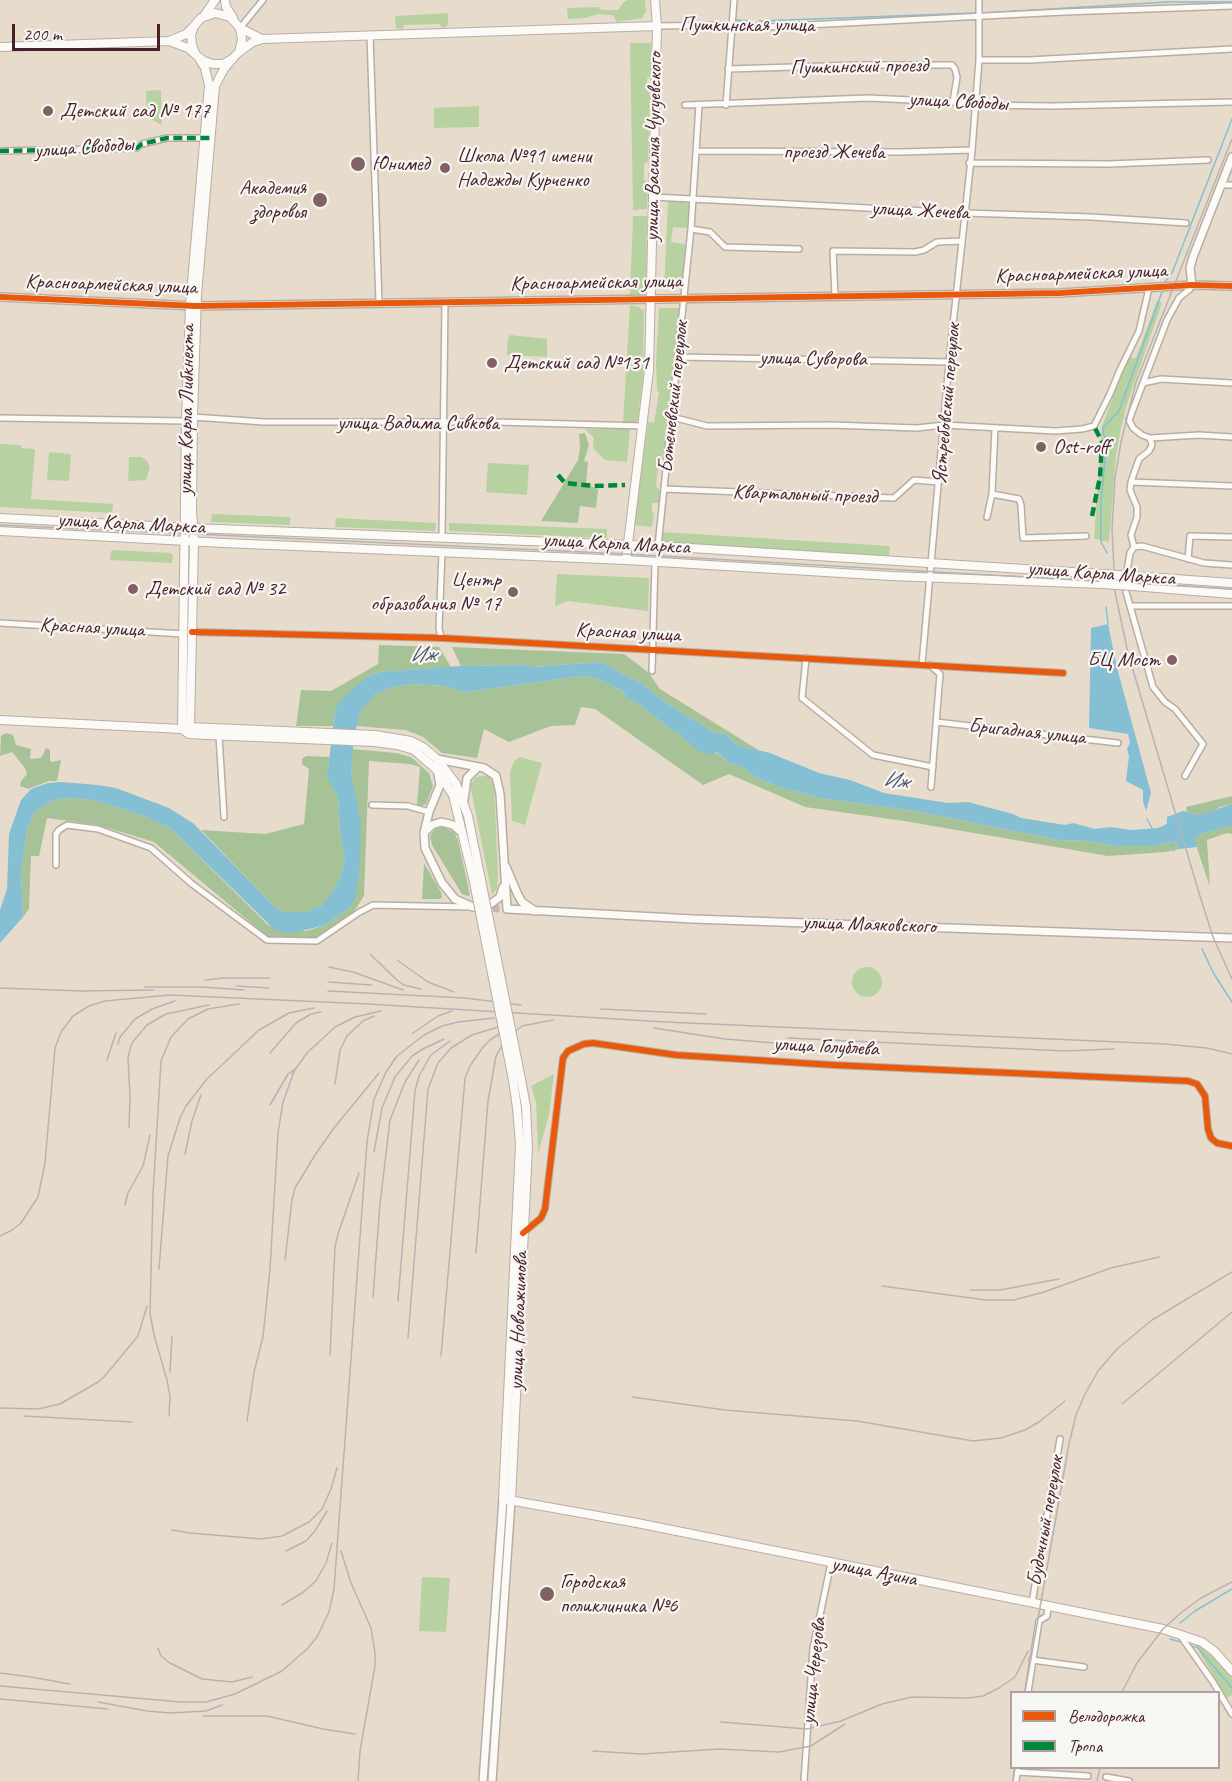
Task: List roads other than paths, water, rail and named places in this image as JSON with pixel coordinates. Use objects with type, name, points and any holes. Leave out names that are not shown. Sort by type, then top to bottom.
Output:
[{"type":"main road","points":[[0,47],[169,41],[186,34],[215,0]]},
{"type":"main road","points":[[225,0],[226,7],[240,27],[262,39]]},
{"type":"main road","name":"улица Василия Чугуевского","points":[[626,560],[649,370],[657,26],[655,0]]},
{"type":"main road","points":[[201,18],[220,13],[234,20]]},
{"type":"main road","points":[[194,26],[191,40],[198,56]]},
{"type":"main road","name":"Пушкинская улица","points":[[239,52],[262,39],[657,26]]},
{"type":"main road","points":[[169,41],[188,48],[213,64],[223,64],[239,52],[242,40],[240,27]]},
{"type":"main road","name":"улица Карла Либкнехта","points":[[186,728],[190,542],[189,419],[193,305],[209,85],[206,68],[198,56]]},
{"type":"main road","name":"улица Карла Либкнехта","points":[[207,134],[215,86],[232,59]]},
{"type":"main road","points":[[1192,285],[1190,268],[1193,257],[1232,156]]},
{"type":"main road","name":"Красноармейская улица","points":[[0,297],[193,305],[835,297],[1112,291],[1192,285],[1232,286]]},
{"type":"main road","name":"улица Карла Маркса","points":[[0,518],[627,544],[1130,574],[1230,583]]},
{"type":"main road","name":"улица Карла Маркса","points":[[0,531],[190,542],[626,560],[930,578],[1103,584],[1129,589],[1232,594]]},
{"type":"main road","points":[[0,720],[307,736]]},
{"type":"main road","points":[[186,728],[189,734],[219,736],[307,736]]},
{"type":"main road","name":"улица Новоажимова","points":[[307,736],[410,748],[423,756],[436,769],[453,795],[477,881]]},
{"type":"main road","name":"улица Новоажимова","points":[[307,736],[399,738],[417,744],[437,759],[456,784],[464,803],[477,881],[528,1132],[492,1781]]},
{"type":"main road","points":[[437,759],[489,770],[496,776],[498,782],[505,882],[500,897],[485,908]]},
{"type":"main road","points":[[464,803],[463,791],[467,777],[477,768]]},
{"type":"main road","points":[[436,769],[440,784],[424,833],[425,848],[442,883],[455,899],[473,908]]},
{"type":"main road","points":[[424,833],[432,825],[446,822],[458,828],[464,836]]},
{"type":"main road","points":[[504,863],[522,902],[536,911]]},
{"type":"main road","name":"улица Маяковского","points":[[505,882],[507,909],[693,919],[1232,938]]},
{"type":"main road","name":"улица Новоажимова","points":[[483,1781],[507,1500],[520,1145],[517,1079]]},
{"type":"main road","name":"улица Азина","points":[[507,1500],[637,1523],[1163,1629],[1209,1646],[1232,1671]]},
{"type":"street","points":[[240,27],[263,0]]},
{"type":"street","points":[[726,105],[734,0]]},
{"type":"street","name":"Ястребовский переулок","points":[[922,664],[949,362],[972,150],[979,60],[979,0]]},
{"type":"street","name":"Пушкинская улица","points":[[657,26],[767,27],[1232,6]]},
{"type":"street","points":[[370,35],[379,303]]},
{"type":"street","points":[[979,60],[1029,60],[1232,49]]},
{"type":"street","name":"Пушкинский проезд","points":[[728,69],[951,65],[957,76],[953,102]]},
{"type":"street","name":"улица Свободы","points":[[685,105],[868,98],[975,105],[1053,106],[1232,102]]},
{"type":"street","name":"Ботеневский переулок","points":[[658,546],[694,200],[699,105]]},
{"type":"street","name":"улица Свободы","points":[[0,152],[137,148],[142,144],[167,138],[207,134]]},
{"type":"street","name":"проезд Жечева","points":[[697,151],[972,150]]},
{"type":"street","points":[[969,163],[1109,164],[1208,160]]},
{"type":"street","points":[[1221,185],[1232,185]]},
{"type":"street","name":"улица Жечева","points":[[653,197],[1186,223]]},
{"type":"street","points":[[691,228],[710,232],[725,247],[799,249]]},
{"type":"street","points":[[835,297],[833,251],[915,252],[924,250],[937,242],[962,241]]},
{"type":"street","points":[[1192,285],[1179,298],[1167,320],[1130,420],[1133,428],[1150,438],[1199,435],[1232,438]]},
{"type":"street","points":[[672,417],[707,426],[831,425],[917,428],[944,425],[1056,431],[1094,426],[1139,331],[1149,288]]},
{"type":"street","points":[[442,537],[445,302]]},
{"type":"street","name":"улица Суворова","points":[[678,357],[949,362]]},
{"type":"street","points":[[1143,383],[1161,379],[1232,383]]},
{"type":"street","name":"улица Вадима Сивкова","points":[[0,418],[643,426]]},
{"type":"street","points":[[987,518],[992,494],[995,428]]},
{"type":"street","points":[[1134,548],[1131,535],[1137,518],[1137,507],[1130,490],[1131,482],[1139,459],[1149,451],[1152,444],[1150,438]]},
{"type":"street","name":"Квартальный проезд","points":[[664,489],[894,498],[914,480],[939,482]]},
{"type":"street","points":[[1131,482],[1232,486]]},
{"type":"street","points":[[992,494],[1019,499],[1023,538],[1086,536]]},
{"type":"street","points":[[1188,559],[1190,536],[1232,537]]},
{"type":"street","points":[[1130,574],[1130,553],[1134,548],[1142,546],[1204,563],[1232,565]]},
{"type":"street","points":[[441,638],[439,628],[442,552]]},
{"type":"street","points":[[652,671],[656,562]]},
{"type":"street","points":[[1129,589],[1131,606],[1153,687],[1165,702],[1175,708],[1203,744],[1185,776]]},
{"type":"street","points":[[1131,606],[1232,606]]},
{"type":"street","name":"Красная улица","points":[[0,623],[147,632],[441,638],[1063,673]]},
{"type":"street","points":[[806,658],[802,698],[873,755],[933,767]]},
{"type":"street","points":[[929,664],[940,674],[931,787]]},
{"type":"street","name":"Бригадная улица","points":[[936,722],[1119,743]]},
{"type":"street","points":[[219,736],[224,817]]},
{"type":"street","points":[[372,805],[408,806],[429,812]]},
{"type":"street","points":[[56,865],[58,830],[67,825],[98,829],[151,848],[192,884],[267,940],[317,941],[373,905],[473,908]]},
{"type":"street","name":"улица Голублева","points":[[523,1233],[541,1218],[545,1209],[563,1058],[568,1051],[584,1044],[593,1043],[676,1055],[822,1064],[1188,1081],[1197,1084],[1205,1096],[1211,1138],[1217,1143],[1232,1146]]},
{"type":"street","name":"Будочный переулок","points":[[1032,1603],[1059,1439]]},
{"type":"street","name":"улица Черезова","points":[[804,1781],[813,1648],[831,1563]]},
{"type":"street","name":"Будочный переулок","points":[[1028,1691],[1040,1621],[1047,1616],[1048,1606]]},
{"type":"street","points":[[1180,1635],[1218,1691]]},
{"type":"street","points":[[1032,1660],[1084,1667]]},
{"type":"street","points":[[1220,1694],[1232,1714]]},
{"type":"street","points":[[1016,1781],[1018,1770],[1088,1776]]},
{"type":"street","points":[[1106,1778],[1129,1781]]},
{"type":"water","points":[[1108,624],[1117,668],[1151,793],[1146,811],[1143,790],[1126,781],[1129,756],[1127,749],[1130,743],[1128,734],[1089,728],[1091,628]]},
{"type":"water","name":"Иж","points":[[601,662],[643,685],[665,702],[715,733],[726,734],[739,746],[770,753],[819,773],[850,780],[884,793],[948,803],[968,802],[1021,818],[1065,825],[1073,823],[1095,829],[1158,828],[1167,824],[1167,817],[1183,811],[1200,815],[1232,804],[1232,825],[1198,835],[1195,839],[1197,847],[1180,849],[1176,841],[1153,846],[1115,846],[1088,841],[1059,840],[915,811],[820,798],[783,788],[757,778],[716,752],[710,755],[699,751],[680,733],[674,732],[638,703],[627,698],[623,691],[595,678],[582,676],[466,692],[443,686],[415,684],[392,687],[374,695],[360,712],[354,738],[351,772],[361,824],[359,874],[355,899],[350,907],[325,925],[293,933],[276,931],[170,828],[141,815],[98,801],[77,798],[56,799],[34,812],[27,830],[21,874],[23,917],[0,943],[0,910],[7,889],[9,834],[21,800],[31,789],[48,783],[61,782],[98,785],[116,788],[169,808],[194,824],[277,909],[284,912],[305,912],[321,906],[332,893],[340,878],[345,858],[340,832],[338,797],[327,777],[335,711],[340,701],[367,677],[380,672],[461,666],[526,665],[532,667]]},
{"type":"waterway","points":[[730,17],[731,0]]},
{"type":"waterway","points":[[983,13],[1168,2],[1232,2]]},
{"type":"waterway","points":[[759,21],[975,13]]},
{"type":"waterway","points":[[736,20],[751,21]]},
{"type":"waterway","points":[[1164,283],[1172,273],[1232,119]]},
{"type":"waterway","points":[[1107,553],[1101,542],[1101,503],[1107,440],[1103,428],[1119,411],[1162,292]]},
{"type":"waterway","points":[[1106,607],[1108,624]]},
{"type":"waterway","points":[[1147,819],[1152,828]]},
{"type":"waterway","points":[[1172,843],[1174,851]]},
{"type":"waterway","points":[[1202,949],[1214,974],[1232,1002]]},
{"type":"waterway","points":[[1180,1623],[1195,1611],[1232,1589]]},
{"type":"waterway","points":[[1170,1639],[1181,1642]]},
{"type":"waterway","points":[[1192,1646],[1198,1648],[1232,1688]]},
{"type":"tunnel","points":[[482,908],[507,909]]},
{"type":"tram line","points":[[0,525],[626,554],[1232,589]]},
{"type":"railway","points":[[1232,139],[1136,382],[1121,442],[1115,478],[1112,528],[1115,592],[1128,653],[1213,937],[1232,979]]},
{"type":"railway","points":[[370,954],[398,981],[404,985],[421,989]]},
{"type":"railway","points":[[397,960],[428,982],[454,992]]},
{"type":"railway","points":[[329,967],[353,972],[403,990]]},
{"type":"railway","points":[[205,980],[270,978]]},
{"type":"railway","points":[[329,982],[371,985]]},
{"type":"railway","points":[[237,986],[269,988]]},
{"type":"railway","points":[[145,987],[244,990]]},
{"type":"railway","points":[[0,988],[81,991],[153,990]]},
{"type":"railway","points":[[328,991],[465,998],[521,1005]]},
{"type":"railway","points":[[0,1236],[21,1223],[38,1197],[45,1163],[55,1048],[61,1032],[73,1016],[89,1006],[105,1001],[170,995],[368,1004],[666,1022],[1165,1044],[1207,1048],[1232,1054]]},
{"type":"railway","points":[[118,1044],[120,1037],[135,1019],[152,1009],[175,1001]]},
{"type":"railway","points":[[169,1416],[170,1396],[150,1313],[153,1194],[161,1061],[171,1037],[188,1019],[208,1009],[239,1004]]},
{"type":"railway","points":[[129,1127],[128,1057],[132,1043],[147,1025],[166,1014],[209,1005]]},
{"type":"railway","points":[[159,1269],[168,1156],[186,1106],[206,1080],[259,1030],[289,1013],[314,1008]]},
{"type":"railway","points":[[601,1009],[706,1014]]},
{"type":"railway","points":[[292,1074],[307,1053],[335,1027],[355,1017],[381,1011]]},
{"type":"railway","points":[[413,1033],[438,1016],[452,1011]]},
{"type":"railway","points":[[270,1053],[296,1023],[311,1014],[321,1012]]},
{"type":"railway","points":[[335,1084],[340,1050],[347,1036],[363,1021],[374,1016]]},
{"type":"railway","points":[[0,1686],[181,1702],[206,1702],[235,1694],[282,1671],[317,1637],[329,1612],[334,1589],[367,1142],[374,1099],[386,1072],[397,1056],[424,1035],[442,1026],[458,1022],[494,1018]]},
{"type":"railway","points":[[476,1253],[488,1101],[496,1056],[507,1038],[522,1026],[553,1020]]},
{"type":"railway","points":[[408,1338],[428,1089],[438,1063],[451,1048],[472,1035],[508,1024]]},
{"type":"railway","points":[[441,1356],[465,1078],[483,1047],[512,1026]]},
{"type":"railway","points":[[654,1028],[725,1039],[774,1043],[797,1042]]},
{"type":"railway","points":[[107,1060],[116,1033]]},
{"type":"railway","points":[[788,1038],[1065,1051],[1114,1049]]},
{"type":"railway","points":[[374,1152],[382,1108],[395,1077],[412,1056],[444,1039]]},
{"type":"railway","points":[[398,1301],[415,1091],[419,1076],[431,1055],[450,1041]]},
{"type":"railway","points":[[373,1297],[380,1204],[390,1120],[405,1082],[419,1060]]},
{"type":"railway","points":[[247,1421],[254,1372],[263,1337],[270,1269],[278,1133],[283,1102],[295,1069],[288,1074],[270,1105]]},
{"type":"railway","points":[[285,1260],[295,1188],[334,1128],[379,1073]]},
{"type":"railway","points":[[185,1154],[192,1121],[201,1095]]},
{"type":"railway","points":[[125,1205],[128,1193],[143,1166],[150,1135]]},
{"type":"railway","points":[[330,1355],[335,1247],[359,1173]]},
{"type":"railway","points":[[882,1286],[986,1300],[1014,1300],[1044,1292],[1111,1268],[1159,1257]]},
{"type":"railway","points":[[1025,1691],[1069,1444],[1076,1415],[1085,1394],[1098,1371],[1117,1349],[1152,1320],[1232,1272]]},
{"type":"railway","points":[[970,1290],[1000,1290],[1059,1279]]},
{"type":"railway","points":[[0,1408],[38,1409],[60,1404],[98,1382],[138,1336],[147,1306]]},
{"type":"railway","points":[[1122,1404],[1232,1312]]},
{"type":"railway","points":[[170,1372],[172,1337]]},
{"type":"railway","points":[[632,1397],[725,1410],[857,1421],[973,1441],[1001,1438],[1025,1430],[1065,1401]]},
{"type":"railway","points":[[24,1416],[132,1422]]},
{"type":"railway","points":[[172,1530],[261,1539],[282,1536],[309,1522],[322,1509],[337,1468]]},
{"type":"railway","points":[[286,1551],[306,1541],[327,1511]]},
{"type":"railway","points":[[282,1605],[316,1581],[326,1563],[332,1543]]},
{"type":"railway","points":[[341,1551],[351,1583],[371,1628],[375,1652],[375,1666],[360,1751],[358,1781]]},
{"type":"railway","points":[[1123,1691],[1137,1663],[1163,1629],[1201,1598],[1232,1582]]},
{"type":"railway","points":[[158,1648],[161,1656],[170,1663],[202,1679],[232,1682],[252,1677]]},
{"type":"railway","points":[[721,1722],[807,1729],[841,1721],[882,1704],[912,1697],[969,1698],[983,1696],[1015,1677],[1028,1651]]},
{"type":"railway","points":[[0,1673],[70,1684]]},
{"type":"railway","points":[[0,1699],[108,1709]]},
{"type":"railway","points":[[98,1702],[170,1713],[206,1711],[222,1705]]},
{"type":"railway","points":[[203,1716],[267,1716],[355,1734]]},
{"type":"railway","points":[[593,1751],[642,1754],[719,1749],[779,1752],[811,1746],[845,1724]]},
{"type":"railway","points":[[1013,1781],[1015,1769]]},
{"type":"railway","points":[[1097,1781],[1100,1769]]},
{"type":"place","name":"Детский сад № 177","points":[[48,111]]},
{"type":"place","name":"Юнимед","points":[[358,164]]},
{"type":"place","name":"Школа №91 имени Надежды Курченко","points":[[445,168]]},
{"type":"place","name":"Академия здоровья","points":[[320,200]]},
{"type":"place","name":"Детский сад №131","points":[[492,363]]},
{"type":"place","name":"Ost-roff","points":[[1041,447]]},
{"type":"place","name":"Детский сад № 32","points":[[133,589]]},
{"type":"place","name":"Центр образования № 17","points":[[513,592]]},
{"type":"place","name":"БЦ Мост","points":[[1172,660]]},
{"type":"place","name":"Городская поликлиника №6","points":[[547,1594]]}]
